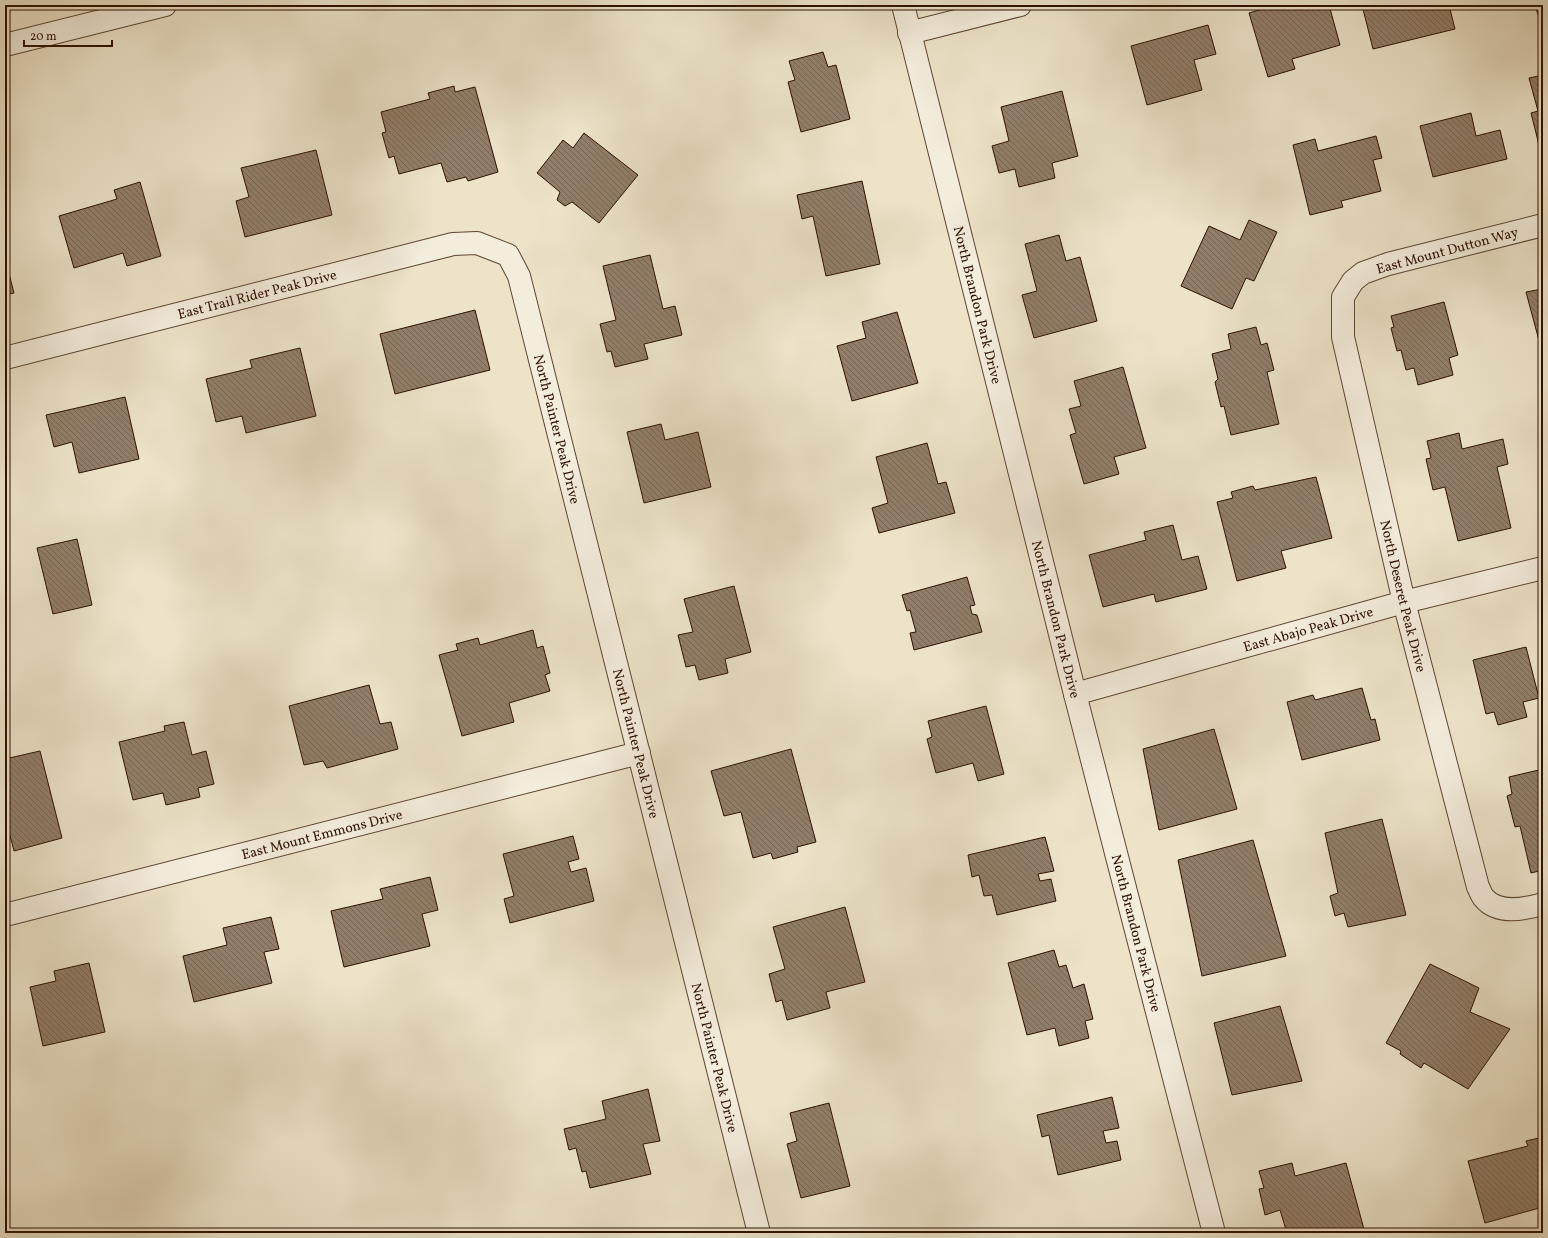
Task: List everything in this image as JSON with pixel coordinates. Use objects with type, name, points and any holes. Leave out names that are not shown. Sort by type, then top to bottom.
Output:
[{"type":"street","points":[[5,45],[165,5]]},
{"type":"street","name":"North Brandon Park Drive","points":[[903,5],[1075,694],[1214,1233]]},
{"type":"street","points":[[909,33],[1020,5]]},
{"type":"street","name":"East Mount Dutton Way","points":[[1353,281],[1363,273],[1374,268],[1543,225]]},
{"type":"street","name":"East Trail Rider Peak Drive","points":[[5,358],[453,244],[477,243],[508,255]]},
{"type":"street","name":"North Painter Peak Drive","points":[[508,255],[519,276],[759,1233]]},
{"type":"street","name":"North Deseret Peak Drive","points":[[1353,281],[1343,297],[1343,337],[1404,602],[1478,887],[1484,898],[1494,905],[1509,909],[1524,909],[1543,904]]},
{"type":"street","name":"East Abajo Peak Drive","points":[[1075,694],[1404,602],[1543,568]]},
{"type":"street","name":"East Mount Emmons Drive","points":[[5,915],[639,753]]},
{"type":"building","points":[[1275,5],[1329,5],[1340,45],[1292,59],[1295,69],[1268,77],[1249,13]]},
{"type":"building","points":[[1362,5],[1449,5],[1455,29],[1373,49]]},
{"type":"building","points":[[1535,5],[1543,5],[1543,13],[1538,15]]},
{"type":"building","points":[[1208,25],[1216,54],[1194,60],[1202,90],[1147,105],[1131,46]]},
{"type":"building","points":[[823,52],[828,67],[836,65],[850,119],[801,132],[788,82],[795,80],[789,61]]},
{"type":"building","points":[[1543,75],[1543,148],[1540,149],[1531,113],[1538,111],[1529,78]]},
{"type":"building","points":[[454,86],[455,92],[475,87],[498,172],[468,181],[466,177],[447,182],[441,163],[399,174],[394,156],[389,158],[382,133],[386,132],[381,112],[430,99],[428,93]]},
{"type":"building","points":[[1062,91],[1078,156],[1052,163],[1055,178],[1019,187],[1015,169],[999,173],[992,146],[1009,141],[1001,107]]},
{"type":"building","points":[[1471,113],[1476,136],[1500,130],[1507,159],[1433,177],[1420,126]]},
{"type":"building","points":[[584,133],[638,175],[599,223],[572,202],[565,206],[557,200],[560,192],[537,173],[563,140],[573,148]]},
{"type":"building","points":[[1376,136],[1382,158],[1373,160],[1381,191],[1341,201],[1343,207],[1310,215],[1293,145],[1315,139],[1318,151]]},
{"type":"building","points":[[316,150],[332,215],[245,237],[236,201],[249,197],[241,168]]},
{"type":"building","points":[[862,181],[880,264],[826,276],[813,216],[802,219],[797,195]]},
{"type":"building","points":[[140,182],[161,256],[127,266],[123,253],[74,268],[59,216],[117,199],[114,190]]},
{"type":"building","points":[[1249,220],[1277,232],[1254,281],[1246,278],[1232,309],[1181,286],[1209,226],[1240,240]]},
{"type":"building","points":[[1059,235],[1066,261],[1080,257],[1097,321],[1034,338],[1022,295],[1037,291],[1025,244]]},
{"type":"building","points":[[650,255],[663,309],[675,306],[682,335],[644,344],[648,359],[615,367],[611,351],[607,352],[600,324],[616,320],[603,266]]},
{"type":"building","points":[[5,258],[14,293],[5,295]]},
{"type":"building","points":[[1542,289],[1543,348],[1541,348],[1526,292]]},
{"type":"building","points":[[1444,302],[1458,355],[1449,358],[1453,375],[1418,385],[1414,368],[1406,370],[1401,350],[1397,351],[1391,328],[1394,327],[1391,316]]},
{"type":"building","points":[[475,310],[490,370],[395,394],[380,334]]},
{"type":"building","points":[[897,312],[918,383],[852,401],[837,346],[866,338],[862,322]]},
{"type":"building","points":[[1256,327],[1261,345],[1267,343],[1274,370],[1267,372],[1279,424],[1231,435],[1224,406],[1221,407],[1215,382],[1218,379],[1212,354],[1231,349],[1228,334]]},
{"type":"building","points":[[300,348],[316,416],[246,433],[242,416],[216,422],[206,379],[252,368],[250,360]]},
{"type":"building","points":[[1123,367],[1146,448],[1114,457],[1119,474],[1084,484],[1070,435],[1076,433],[1069,409],[1081,406],[1074,381]]},
{"type":"building","points":[[125,397],[139,459],[79,473],[72,442],[54,447],[46,415]]},
{"type":"building","points":[[661,424],[665,440],[698,432],[711,487],[644,503],[627,432]]},
{"type":"building","points":[[1459,433],[1462,449],[1503,439],[1508,464],[1497,467],[1511,528],[1458,541],[1445,487],[1433,490],[1426,459],[1431,458],[1427,441]]},
{"type":"building","points":[[927,443],[938,484],[946,482],[955,513],[879,533],[872,508],[888,503],[876,457]]},
{"type":"building","points":[[1316,477],[1332,538],[1281,551],[1286,568],[1237,581],[1217,502],[1233,498],[1231,492],[1253,486],[1255,490]]},
{"type":"building","points":[[1173,525],[1182,560],[1198,556],[1207,589],[1156,602],[1154,594],[1103,607],[1089,555],[1146,540],[1144,532]]},
{"type":"building","points":[[77,539],[92,605],[53,614],[37,548]]},
{"type":"building","points":[[967,577],[975,605],[970,606],[972,614],[977,615],[982,632],[914,650],[910,633],[916,632],[910,610],[907,611],[902,595]]},
{"type":"building","points":[[734,586],[751,652],[725,659],[728,673],[699,680],[695,665],[686,667],[678,635],[693,632],[684,599]]},
{"type":"building","points":[[533,630],[537,648],[543,646],[550,673],[545,675],[550,691],[509,703],[514,722],[462,736],[439,655],[458,650],[456,644],[478,638],[480,645]]},
{"type":"building","points":[[1526,647],[1539,698],[1523,702],[1527,717],[1498,725],[1494,712],[1486,714],[1473,660]]},
{"type":"building","points":[[369,685],[380,724],[391,722],[398,749],[327,768],[323,761],[304,765],[289,706]]},
{"type":"building","points":[[1362,688],[1371,720],[1375,719],[1380,740],[1302,760],[1287,702],[1313,695],[1315,700]]},
{"type":"building","points":[[986,706],[1004,774],[978,781],[973,763],[936,773],[927,739],[932,737],[928,721]]},
{"type":"building","points":[[184,722],[192,755],[206,751],[214,784],[198,788],[200,797],[166,805],[163,793],[133,800],[119,742],[165,731],[164,726]]},
{"type":"building","points":[[1214,729],[1237,809],[1159,830],[1143,749]]},
{"type":"building","points":[[791,749],[816,842],[797,847],[798,852],[773,859],[771,853],[753,858],[741,812],[724,816],[711,771]]},
{"type":"building","points":[[40,751],[62,838],[14,851],[8,828],[5,828],[5,759]]},
{"type":"building","points":[[1543,769],[1543,870],[1531,873],[1520,826],[1515,827],[1507,796],[1512,794],[1509,777]]},
{"type":"building","points":[[1382,819],[1406,915],[1348,927],[1344,913],[1335,916],[1330,896],[1338,893],[1325,833]]},
{"type":"building","points":[[573,836],[579,859],[568,862],[571,872],[586,868],[594,901],[510,923],[504,899],[514,896],[503,854]]},
{"type":"building","points":[[1045,837],[1054,871],[1038,874],[1040,881],[1051,879],[1056,901],[997,915],[992,895],[984,896],[979,875],[972,877],[968,855]]},
{"type":"building","points":[[1253,840],[1286,956],[1202,976],[1178,860]]},
{"type":"building","points":[[430,877],[438,910],[422,914],[430,946],[344,967],[331,911],[383,899],[380,889]]},
{"type":"building","points":[[845,907],[865,982],[826,992],[830,1008],[787,1020],[782,1000],[776,1002],[769,974],[785,969],[773,927]]},
{"type":"building","points":[[271,917],[279,949],[264,952],[272,983],[194,1002],[183,956],[227,945],[223,928]]},
{"type":"building","points":[[1054,950],[1059,967],[1066,965],[1073,988],[1084,984],[1093,1019],[1085,1021],[1089,1038],[1059,1046],[1055,1028],[1027,1035],[1008,963]]},
{"type":"building","points":[[89,963],[105,1032],[43,1046],[30,987],[56,981],[54,971]]},
{"type":"building","points":[[1430,964],[1479,988],[1470,1012],[1510,1029],[1468,1089],[1424,1063],[1421,1068],[1400,1054],[1401,1051],[1386,1043]]},
{"type":"building","points":[[1280,1006],[1302,1081],[1232,1095],[1214,1023]]},
{"type":"building","points":[[648,1089],[660,1141],[643,1144],[651,1174],[590,1188],[586,1171],[582,1172],[576,1148],[569,1150],[564,1129],[606,1119],[602,1101]]},
{"type":"building","points":[[1112,1097],[1119,1128],[1103,1131],[1106,1143],[1117,1141],[1121,1160],[1058,1175],[1049,1135],[1042,1137],[1037,1115]]},
{"type":"building","points":[[829,1103],[850,1186],[801,1198],[787,1144],[797,1141],[790,1113]]},
{"type":"building","points":[[1543,1137],[1543,1207],[1485,1223],[1468,1161],[1528,1146],[1526,1141]]},
{"type":"building","points":[[1292,1163],[1295,1176],[1346,1163],[1365,1233],[1287,1233],[1280,1210],[1265,1215],[1259,1189],[1264,1188],[1259,1171]]}]
